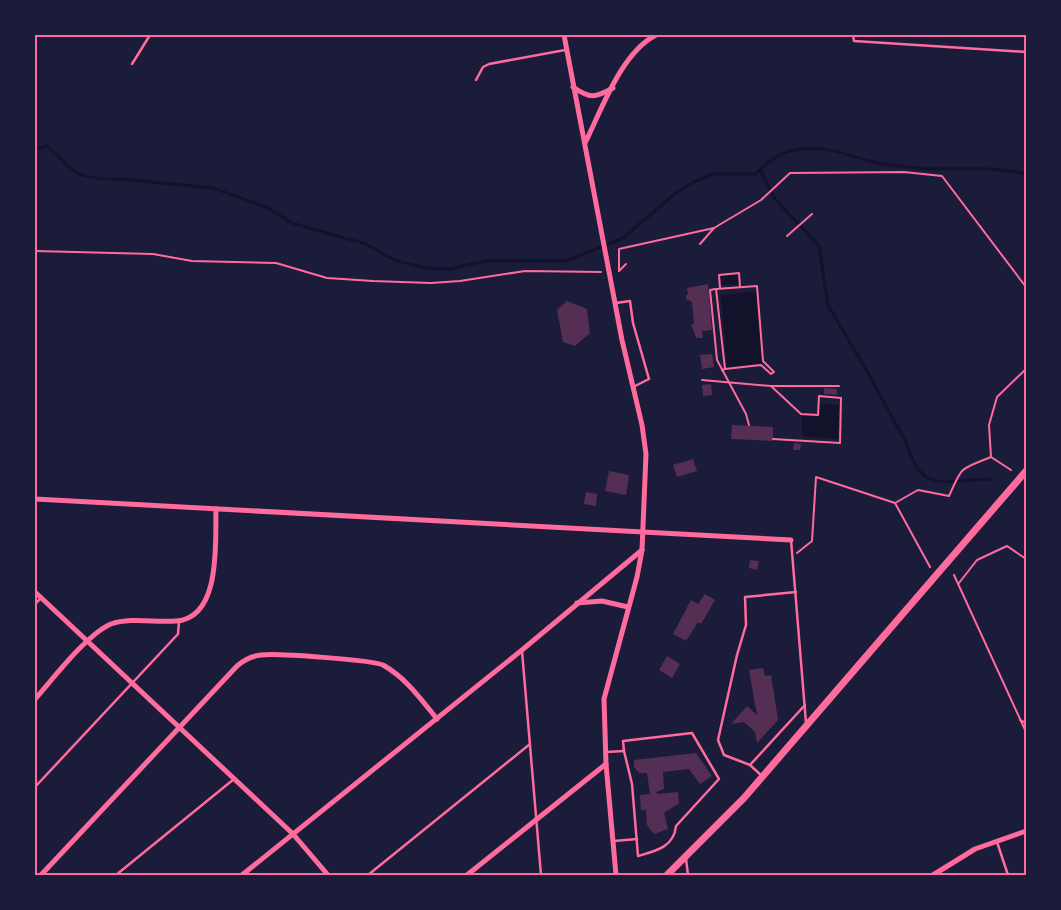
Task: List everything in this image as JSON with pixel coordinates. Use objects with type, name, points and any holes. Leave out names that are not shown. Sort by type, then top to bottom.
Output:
[{"type":"main road","points":[[667,875],[686,858],[763,777],[1026,471]]},
{"type":"street","points":[[564,35],[607,264],[642,425],[646,454],[642,550],[637,577],[604,699],[606,764],[616,875]]},
{"type":"street","points":[[584,143],[633,52],[656,35]]},
{"type":"street","points":[[573,86],[585,96],[593,96],[613,88]]},
{"type":"street","points":[[35,499],[791,540]]},
{"type":"street","points":[[35,699],[87,642],[102,629],[117,623],[179,621],[201,608],[213,579],[216,509]]},
{"type":"street","points":[[242,875],[522,650],[642,550]]},
{"type":"street","points":[[35,592],[293,834],[328,875]]},
{"type":"street","points":[[577,603],[602,601],[628,607]]},
{"type":"street","points":[[41,875],[237,666],[255,656],[273,654],[381,664],[408,683],[437,719]]},
{"type":"street","points":[[467,875],[606,764]]},
{"type":"street","points":[[933,875],[963,855],[1026,831]]},
{"type":"lane","points":[[132,64],[150,35]]},
{"type":"lane","points":[[853,35],[854,40],[1026,52]]},
{"type":"lane","points":[[476,80],[482,70],[489,64],[567,50]]},
{"type":"lane","points":[[615,304],[630,301],[638,345],[648,379],[633,387]]},
{"type":"lane","points":[[791,540],[806,726]]},
{"type":"lane","points":[[763,777],[750,765],[724,755],[718,740],[737,655],[746,625],[745,597],[796,592]]},
{"type":"lane","points":[[35,604],[41,598]]},
{"type":"lane","points":[[35,787],[178,634],[179,621]]},
{"type":"lane","points":[[522,650],[541,875]]},
{"type":"lane","points":[[750,765],[805,705]]},
{"type":"lane","points":[[692,734],[719,779],[676,826],[675,836],[661,850],[638,856],[637,839],[632,784],[624,751],[624,741],[692,734]]},
{"type":"lane","points":[[368,875],[531,744]]},
{"type":"lane","points":[[606,752],[624,751]]},
{"type":"lane","points":[[116,875],[234,779]]},
{"type":"lane","points":[[613,841],[637,839]]},
{"type":"lane","points":[[996,841],[1008,875]]},
{"type":"lane","points":[[686,858],[688,875]]},
{"type":"path","points":[[700,244],[714,228],[761,200],[790,173],[904,172],[942,176],[1026,287]]},
{"type":"path","points":[[787,236],[812,214]]},
{"type":"path","points":[[619,271],[619,249],[714,228]]},
{"type":"path","points":[[35,251],[153,254],[192,261],[276,263],[327,278],[382,281],[460,281],[525,271],[609,272],[619,271],[626,264]]},
{"type":"path","points":[[725,369],[718,289],[719,275],[739,273],[740,287]]},
{"type":"path","points":[[722,370],[761,365],[771,374],[774,372],[763,361],[757,286],[710,290],[717,356],[722,370],[726,380],[746,414],[749,425]]},
{"type":"path","points":[[1026,348],[1026,364]]},
{"type":"path","points":[[712,357],[717,356]]},
{"type":"path","points":[[991,457],[989,425],[997,397],[1026,369]]},
{"type":"path","points":[[702,380],[726,380],[772,386],[838,386]]},
{"type":"path","points":[[772,386],[801,414],[818,414],[819,396],[841,398],[840,443],[773,438]]},
{"type":"path","points":[[991,457],[1011,470]]},
{"type":"path","points":[[895,503],[918,490],[949,496],[955,477],[963,468],[991,457]]},
{"type":"path","points":[[793,556],[812,541],[816,477],[895,503],[930,567]]},
{"type":"path","points":[[958,583],[977,560],[1007,546],[1026,559]]},
{"type":"path","points":[[954,575],[1026,732]]},
{"type":"path","points":[[1020,720],[1026,724]]},
{"type":"shaded area","points":[[738,274],[739,284],[720,285],[719,276]]},
{"type":"shaded area","points":[[756,292],[762,363],[727,367],[721,295]]},
{"type":"shaded area","points":[[821,404],[839,405],[838,439],[802,436],[802,416],[819,416]]},
{"type":"building","points":[[708,284],[712,330],[702,331],[703,338],[696,338],[691,324],[694,324],[692,302],[686,299],[686,295],[688,295],[687,288]]},
{"type":"building","points":[[567,301],[587,309],[590,333],[575,346],[563,342],[557,310]]},
{"type":"building","points":[[712,354],[714,367],[702,369],[700,355]]},
{"type":"building","points":[[711,384],[712,395],[703,396],[702,385]]},
{"type":"building","points":[[824,388],[837,389],[837,395],[824,394]]},
{"type":"building","points":[[732,425],[773,427],[773,441],[731,439]]},
{"type":"building","points":[[794,443],[801,444],[800,450],[793,450]]},
{"type":"building","points":[[693,459],[697,471],[677,477],[673,465]]},
{"type":"building","points":[[609,471],[629,475],[626,495],[605,491]]},
{"type":"building","points":[[586,492],[597,494],[596,506],[584,504]]},
{"type":"building","points":[[750,560],[759,561],[757,570],[749,568]]},
{"type":"building","points":[[705,594],[715,600],[701,624],[698,622],[686,641],[673,634],[691,600],[698,604]]},
{"type":"building","points":[[667,656],[680,664],[672,678],[659,670]]},
{"type":"building","points":[[763,668],[765,676],[771,675],[778,720],[757,743],[755,732],[744,722],[731,724],[747,706],[757,715],[749,670]]},
{"type":"building","points":[[696,753],[712,776],[700,784],[689,769],[663,772],[664,789],[656,792],[658,794],[678,792],[679,803],[664,813],[668,829],[654,834],[647,825],[646,810],[641,810],[640,795],[650,794],[647,773],[639,773],[634,767],[634,760]]},
{"type":"waterway","points":[[35,150],[46,146],[76,173],[88,177],[213,188],[266,207],[292,223],[366,244],[394,260],[425,268],[450,269],[485,261],[566,261],[623,238],[677,192],[696,181],[713,174],[755,174],[779,156],[796,150],[826,149],[875,162],[916,168],[985,169],[1026,174]]},
{"type":"waterway","points":[[760,170],[775,199],[819,246],[828,305],[904,439],[916,467],[926,477],[941,482],[991,479]]}]
